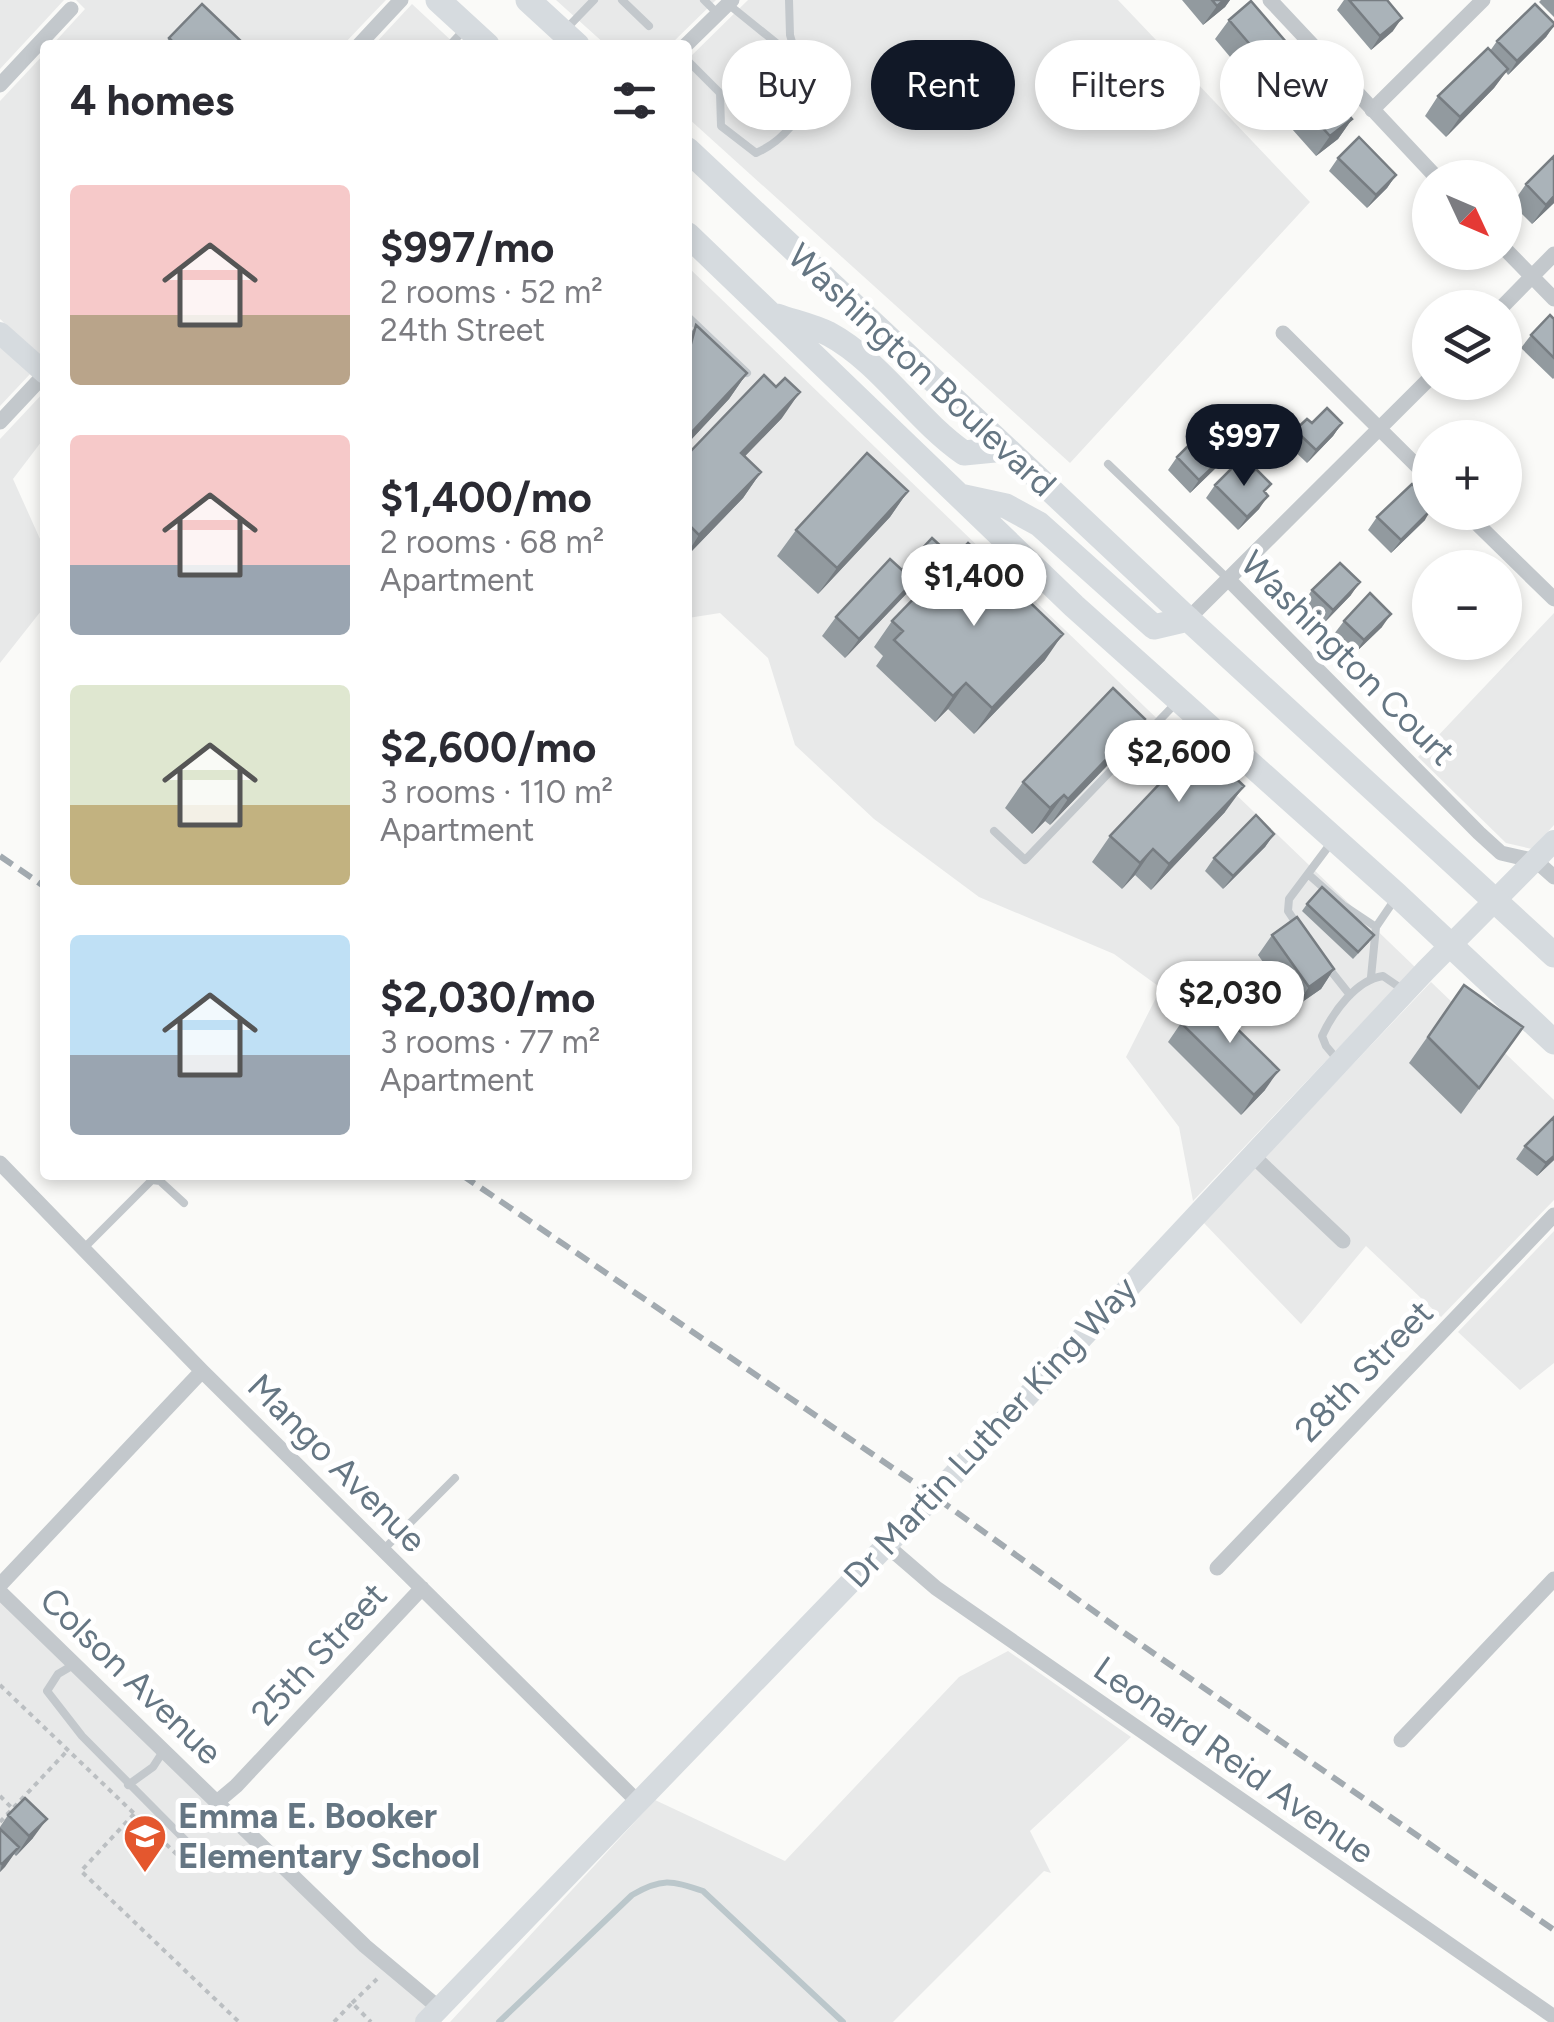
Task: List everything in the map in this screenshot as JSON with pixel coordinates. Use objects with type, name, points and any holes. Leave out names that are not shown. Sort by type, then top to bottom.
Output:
[{"type":"main road","points":[[438,0],[458,36]]},
{"type":"main road","points":[[528,0],[570,38]]},
{"type":"main road","name":"Washington Boulevard","points":[[692,157],[1554,956]]},
{"type":"main road","name":"Washington Boulevard","points":[[692,242],[1074,606],[1451,944],[1554,1042]]},
{"type":"main road","points":[[772,315],[831,336],[964,453],[1005,448]]},
{"type":"main road","points":[[960,496],[1006,506],[1039,524],[1154,628],[1188,619]]},
{"type":"street","points":[[364,40],[401,0]]},
{"type":"street","points":[[1270,0],[1420,160]]},
{"type":"street","points":[[1372,110],[1484,0]]},
{"type":"street","points":[[691,40],[726,6]]},
{"type":"street","points":[[42,40],[71,9]]},
{"type":"street","points":[[0,85],[40,42]]},
{"type":"street","points":[[1519,290],[1554,254]]},
{"type":"street","points":[[1522,267],[1554,298]]},
{"type":"street","points":[[0,333],[40,369]]},
{"type":"street","points":[[1283,333],[1412,462]]},
{"type":"street","points":[[0,422],[40,378]]},
{"type":"street","points":[[1188,619],[1412,396]]},
{"type":"street","points":[[1483,530],[1554,599]]},
{"type":"street","name":"Washington Court","points":[[1228,579],[1501,853],[1536,860]]},
{"type":"street","name":"Dr Martin Luther King Way","points":[[432,2015],[885,1544],[1406,991],[1554,842]]},
{"type":"street","points":[[1536,860],[1554,877]]},
{"type":"street","points":[[1252,1155],[1343,1240]]},
{"type":"street","name":"Mango Avenue","points":[[0,1163],[202,1371],[638,1801]]},
{"type":"street","name":"28th Street","points":[[1217,1568],[1554,1215]]},
{"type":"street","points":[[0,1589],[202,1371]]},
{"type":"street","name":"Leonard Reid Avenue","points":[[885,1544],[936,1588],[1554,2018]]},
{"type":"street","points":[[1401,1740],[1554,1579]]},
{"type":"street","name":"25th Street","points":[[217,1802],[422,1588]]},
{"type":"street","name":"Colson Avenue","points":[[0,1589],[389,1966],[432,2015]]},
{"type":"lane","points":[[570,38],[594,0]]},
{"type":"lane","points":[[622,0],[648,26]]},
{"type":"lane","points":[[704,0],[726,6],[771,40]]},
{"type":"lane","points":[[788,0],[791,40]]},
{"type":"lane","points":[[692,65],[720,93],[722,127]]},
{"type":"lane","points":[[726,130],[756,153],[771,147],[787,130]]},
{"type":"lane","points":[[692,321],[747,372]]},
{"type":"lane","name":"Washington Court","points":[[1108,464],[1228,579]]},
{"type":"lane","points":[[994,832],[1024,860],[1179,700]]},
{"type":"lane","points":[[1135,720],[1148,732]]},
{"type":"lane","points":[[1302,932],[1288,912],[1289,899],[1334,840]]},
{"type":"lane","points":[[1308,874],[1376,927]]},
{"type":"lane","points":[[1371,978],[1376,927],[1397,895]]},
{"type":"lane","points":[[1326,964],[1350,996]]},
{"type":"lane","points":[[1340,1062],[1322,1036],[1329,1020],[1350,996],[1371,978],[1383,976],[1406,991]]},
{"type":"lane","points":[[84,1247],[152,1180],[160,1181],[184,1204]]},
{"type":"lane","points":[[383,1550],[455,1478]]},
{"type":"lane","points":[[74,1664],[58,1674],[47,1690],[82,1736],[198,1854]]},
{"type":"lane","points":[[128,1785],[153,1766],[164,1750]]},
{"type":"path","points":[[0,1686],[191,1868]]},
{"type":"path","points":[[0,1822],[68,1750]]},
{"type":"path","points":[[0,1796],[12,1808]]},
{"type":"path","points":[[134,1814],[81,1872],[240,2022]]},
{"type":"path","points":[[334,2022],[389,1966]]},
{"type":"path","points":[[352,2002],[371,2022]]},
{"type":"shaded area","points":[[0,0],[64,0],[0,69]]},
{"type":"shaded area","points":[[76,0],[386,0],[348,40],[57,40],[85,9]]},
{"type":"shaded area","points":[[556,0],[716,0],[675,40],[600,40]]},
{"type":"shaded area","points":[[748,0],[1118,0],[1156,40],[1035,40],[1035,130],[1200,130],[1200,86],[1220,107],[1220,130],[1242,130],[1310,202],[1070,463],[692,122],[692,55]]},
{"type":"shaded area","points":[[412,4],[451,40],[379,40]]},
{"type":"shaded area","points":[[40,58],[40,355],[0,319],[0,101]]},
{"type":"shaded area","points":[[692,271],[1415,967],[1193,1201],[1179,1127],[1126,1057],[1161,988],[1114,954],[979,897],[874,819],[795,745],[768,658],[720,613],[692,617]]},
{"type":"shaded area","points":[[0,346],[31,373],[0,406]]},
{"type":"shaded area","points":[[40,396],[40,444],[13,479],[40,539],[40,612],[0,663],[0,439]]},
{"type":"shaded area","points":[[1554,613],[1554,825],[1532,849],[1506,843],[1418,757],[1510,660],[1522,660],[1522,647]]},
{"type":"shaded area","points":[[1431,982],[1554,1100],[1554,1200],[1441,1317],[1366,1246],[1301,1324],[1203,1222]]},
{"type":"shaded area","points":[[1554,1231],[1554,1363],[1520,1390],[1458,1332]]},
{"type":"shaded area","name":"Emma E. Booker Elementary School","points":[[0,1592],[439,2008],[426,2022],[0,2022]]},
{"type":"shaded area","points":[[1008,1651],[1131,1737],[1030,1831],[1051,1873],[1044,1871],[893,2022],[450,2022],[655,1800],[785,1861],[959,1677]]},
{"type":"building","points":[[1349,0],[1387,0],[1402,18],[1380,36]]},
{"type":"building","points":[[1251,1],[1284,40],[1246,40],[1229,20]]},
{"type":"building","points":[[202,4],[240,40],[171,40]]},
{"type":"building","points":[[1535,4],[1554,25],[1517,61],[1497,41]]},
{"type":"building","points":[[1488,48],[1508,69],[1460,117],[1438,96]]},
{"type":"building","points":[[1359,137],[1396,175],[1376,195],[1338,158]]},
{"type":"building","points":[[1554,156],[1554,196],[1546,205],[1526,184]]},
{"type":"building","points":[[1550,315],[1554,319],[1554,358],[1531,335]]},
{"type":"building","points":[[696,325],[747,373],[692,432],[692,340]]},
{"type":"building","points":[[764,375],[776,387],[785,378],[800,392],[741,453],[761,472],[699,535],[692,528],[692,450]]},
{"type":"building","points":[[1327,408],[1342,423],[1316,450],[1295,430],[1307,419],[1312,423]]},
{"type":"building","points":[[1211,423],[1234,447],[1199,480],[1177,457]]},
{"type":"building","points":[[867,453],[908,491],[837,568],[796,530]]},
{"type":"building","points":[[1236,464],[1248,476],[1256,469],[1271,484],[1264,491],[1268,496],[1247,517],[1215,485]]},
{"type":"building","points":[[1412,484],[1412,529],[1401,540],[1377,517]]},
{"type":"building","points":[[932,538],[944,549],[859,639],[836,617],[890,559],[902,570]]},
{"type":"building","points":[[968,543],[1063,634],[992,708],[966,683],[953,696],[894,640],[903,631],[892,621]]},
{"type":"building","points":[[1340,563],[1360,582],[1333,610],[1312,590]]},
{"type":"building","points":[[1370,593],[1391,614],[1364,640],[1344,621]]},
{"type":"building","points":[[1113,688],[1145,719],[1068,799],[1064,795],[1050,808],[1023,782]]},
{"type":"building","points":[[1186,731],[1244,786],[1169,864],[1153,849],[1140,863],[1110,836],[1184,758],[1172,746]]},
{"type":"building","points":[[1256,815],[1274,834],[1233,876],[1214,858]]},
{"type":"building","points":[[1322,887],[1374,935],[1358,952],[1307,904]]},
{"type":"building","points":[[1297,917],[1334,969],[1309,987],[1272,935]]},
{"type":"building","points":[[1464,985],[1523,1027],[1479,1088],[1428,1037]]},
{"type":"building","points":[[1206,998],[1279,1070],[1254,1095],[1181,1023]]},
{"type":"building","points":[[1554,1117],[1554,1156],[1546,1163],[1525,1146]]},
{"type":"building","points":[[25,1798],[47,1819],[29,1836],[8,1815]]},
{"type":"building","points":[[0,1829],[19,1847],[2,1864],[0,1863]]},
{"type":"waterway","points":[[499,2022],[632,1895],[667,1882],[703,1891],[843,2022]]},
{"type":"railway","points":[[0,856],[40,884]]},
{"type":"railway","points":[[469,1180],[934,1496],[1120,1630],[1554,1930]]},
{"type":"place","name":"Emma E. Booker Elementary School","points":[[145,1874]]}]
